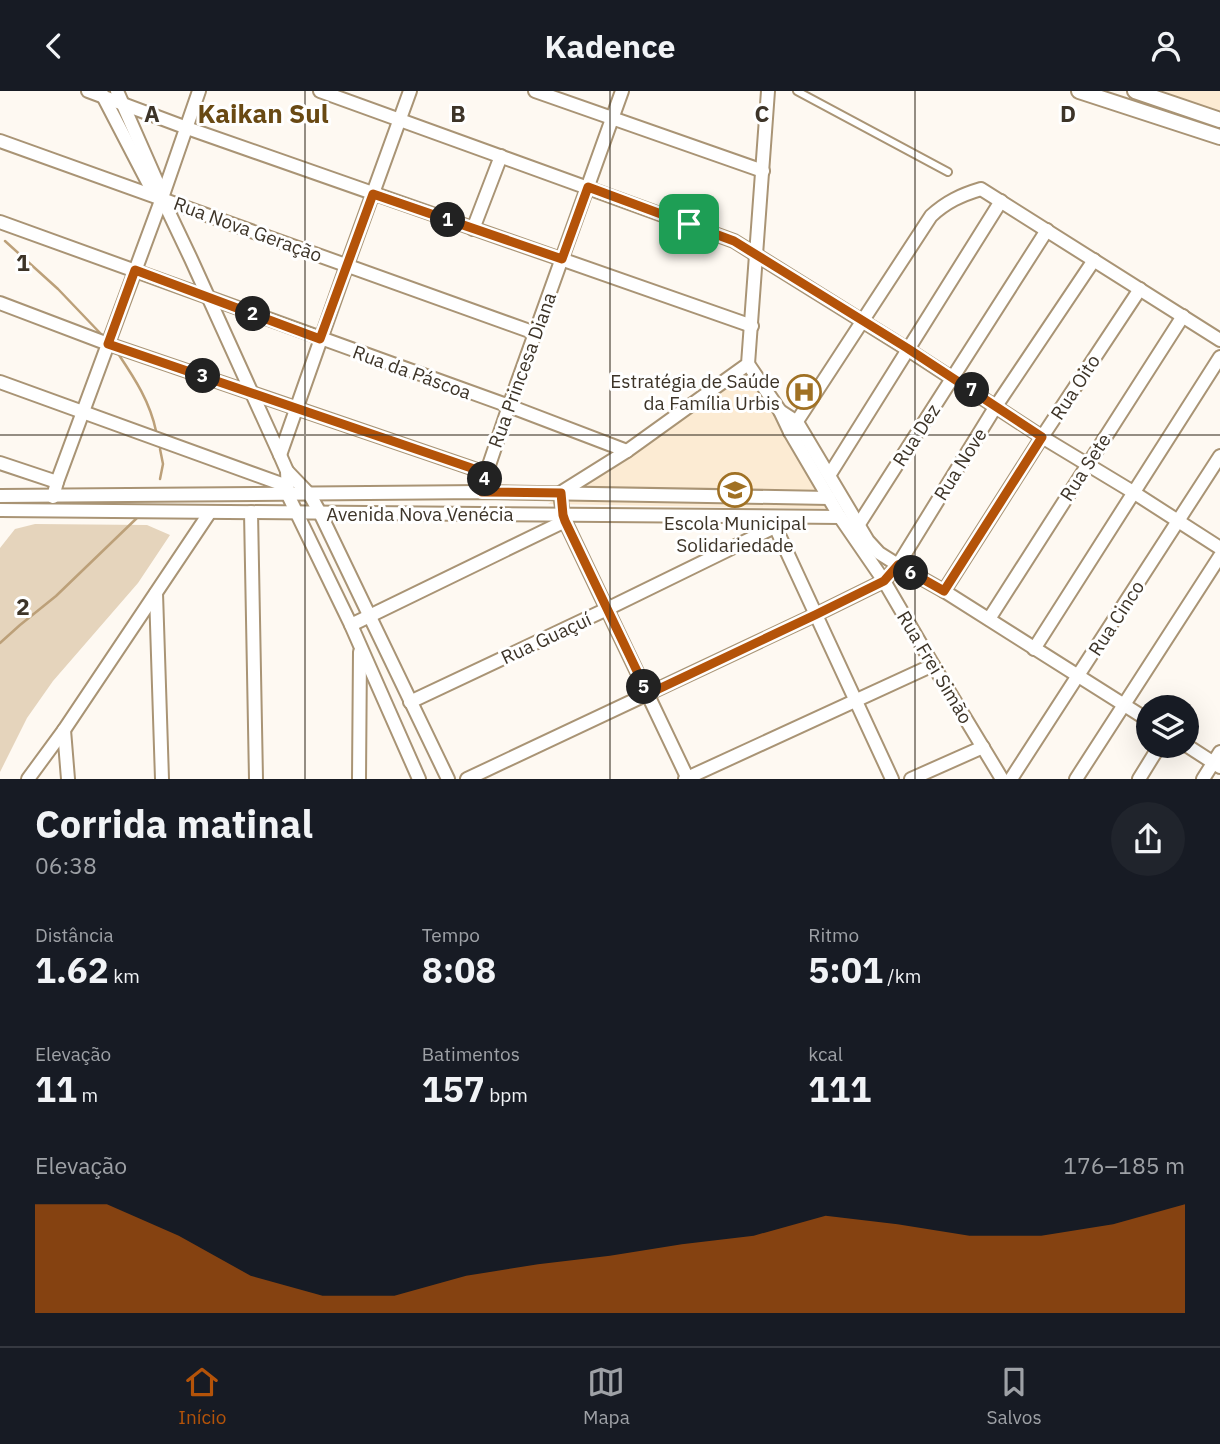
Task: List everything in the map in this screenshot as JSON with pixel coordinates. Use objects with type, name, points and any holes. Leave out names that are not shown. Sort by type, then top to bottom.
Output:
[{"type":"street","points":[[88,91],[752,327]]},
{"type":"street","points":[[117,91],[160,196],[287,471],[310,495],[320,513],[448,779]]},
{"type":"street","points":[[53,497],[199,91]]},
{"type":"street","points":[[320,91],[734,241],[1220,548]]},
{"type":"street","points":[[280,455],[410,91]]},
{"type":"street","points":[[535,91],[763,171]]},
{"type":"street","name":"Rua Princesa Diana","points":[[482,492],[509,406],[622,91]]},
{"type":"street","points":[[768,91],[748,363],[627,451],[561,493],[564,518],[687,779],[933,665]]},
{"type":"street","points":[[1079,91],[1220,137]]},
{"type":"street","points":[[1135,91],[1220,120]]},
{"type":"street","points":[[102,94],[160,196]]},
{"type":"street","name":"Rua Nova Geração","points":[[0,141],[160,196],[536,333]]},
{"type":"street","points":[[473,229],[500,156]]},
{"type":"street","points":[[793,427],[931,216],[946,202],[981,189],[1220,340]]},
{"type":"street","points":[[830,474],[1001,201]]},
{"type":"street","name":"Rua da Páscoa","points":[[0,222],[627,451]]},
{"type":"street","name":"Rua Dez","points":[[854,526],[1046,230]]},
{"type":"street","name":"Rua Nove","points":[[884,581],[898,565],[996,406],[1094,260]]},
{"type":"street","name":"Rua Oito","points":[[944,591],[1140,289]]},
{"type":"street","points":[[0,303],[108,344],[486,473]]},
{"type":"street","name":"Rua Sete","points":[[989,619],[1183,316]]},
{"type":"street","points":[[1034,649],[1220,358]]},
{"type":"street","name":"Rua Frei Simão","points":[[748,363],[780,411],[830,474],[884,581],[1002,779]]},
{"type":"street","points":[[0,382],[288,490]]},
{"type":"street","name":"Rua Frei Simão","points":[[793,427],[840,517],[854,526]]},
{"type":"street","name":"Rua Cinco","points":[[1011,779],[1220,456]]},
{"type":"street","points":[[0,463],[57,482]]},
{"type":"street","points":[[287,471],[288,490],[419,779]]},
{"type":"street","name":"Avenida Nova Venécia","points":[[0,496],[53,497],[288,490],[310,495],[482,492],[829,498]]},
{"type":"street","points":[[459,493],[461,514]]},
{"type":"street","points":[[743,496],[743,516]]},
{"type":"street","name":"Avenida Nova Venécia","points":[[0,510],[461,514],[564,518],[743,516],[772,522],[794,517],[840,517]]},
{"type":"street","points":[[28,779],[64,730],[210,512]]},
{"type":"street","points":[[251,512],[256,779]]},
{"type":"street","points":[[351,625],[564,518]]},
{"type":"street","points":[[772,522],[892,779]]},
{"type":"street","name":"Rua Guaçuí","points":[[410,702],[607,610],[772,522]]},
{"type":"street","points":[[854,526],[879,553],[1136,712]]},
{"type":"street","points":[[1076,779],[1220,556]]},
{"type":"street","points":[[467,779],[884,581]]},
{"type":"street","points":[[156,593],[162,779]]},
{"type":"street","points":[[359,779],[360,645]]},
{"type":"street","points":[[64,730],[68,779]]},
{"type":"street","points":[[911,779],[983,747]]},
{"type":"street","points":[[1199,752],[1218,761],[1203,779]]},
{"type":"street","points":[[1139,779],[1152,758]]},
{"type":"lane","points":[[797,91],[948,172]]},
{"type":"shaded area","points":[[1163,91],[1220,91],[1220,112]]},
{"type":"shaded area","points":[[754,359],[845,509],[548,504],[686,405]]},
{"type":"shaded area","points":[[35,524],[147,525],[170,535],[138,583],[53,681],[27,718],[0,772],[0,548],[15,529]]},
{"type":"waterway","points":[[5,241],[58,289],[101,334]]},
{"type":"waterway","points":[[119,355],[146,401],[156,431]]},
{"type":"waterway","points":[[160,449],[163,464],[160,479]]},
{"type":"waterway","points":[[0,643],[56,596],[139,516]]},
{"type":"place","name":"Estratégia de Saúde da Família Urbis","points":[[804,392]]},
{"type":"place","name":"Escola Municipal Solidariedade","points":[[735,490]]},
{"type":"district","name":"Kaikan Sul","points":[[263,113]]},
{"type":"route","points":[[588,187],[689,224],[734,241],[907,348],[1042,437],[944,591],[898,565],[884,581],[648,694],[565,521],[561,493],[482,492],[486,473],[108,344],[135,270],[320,339],[373,194],[562,259],[588,187]]}]
